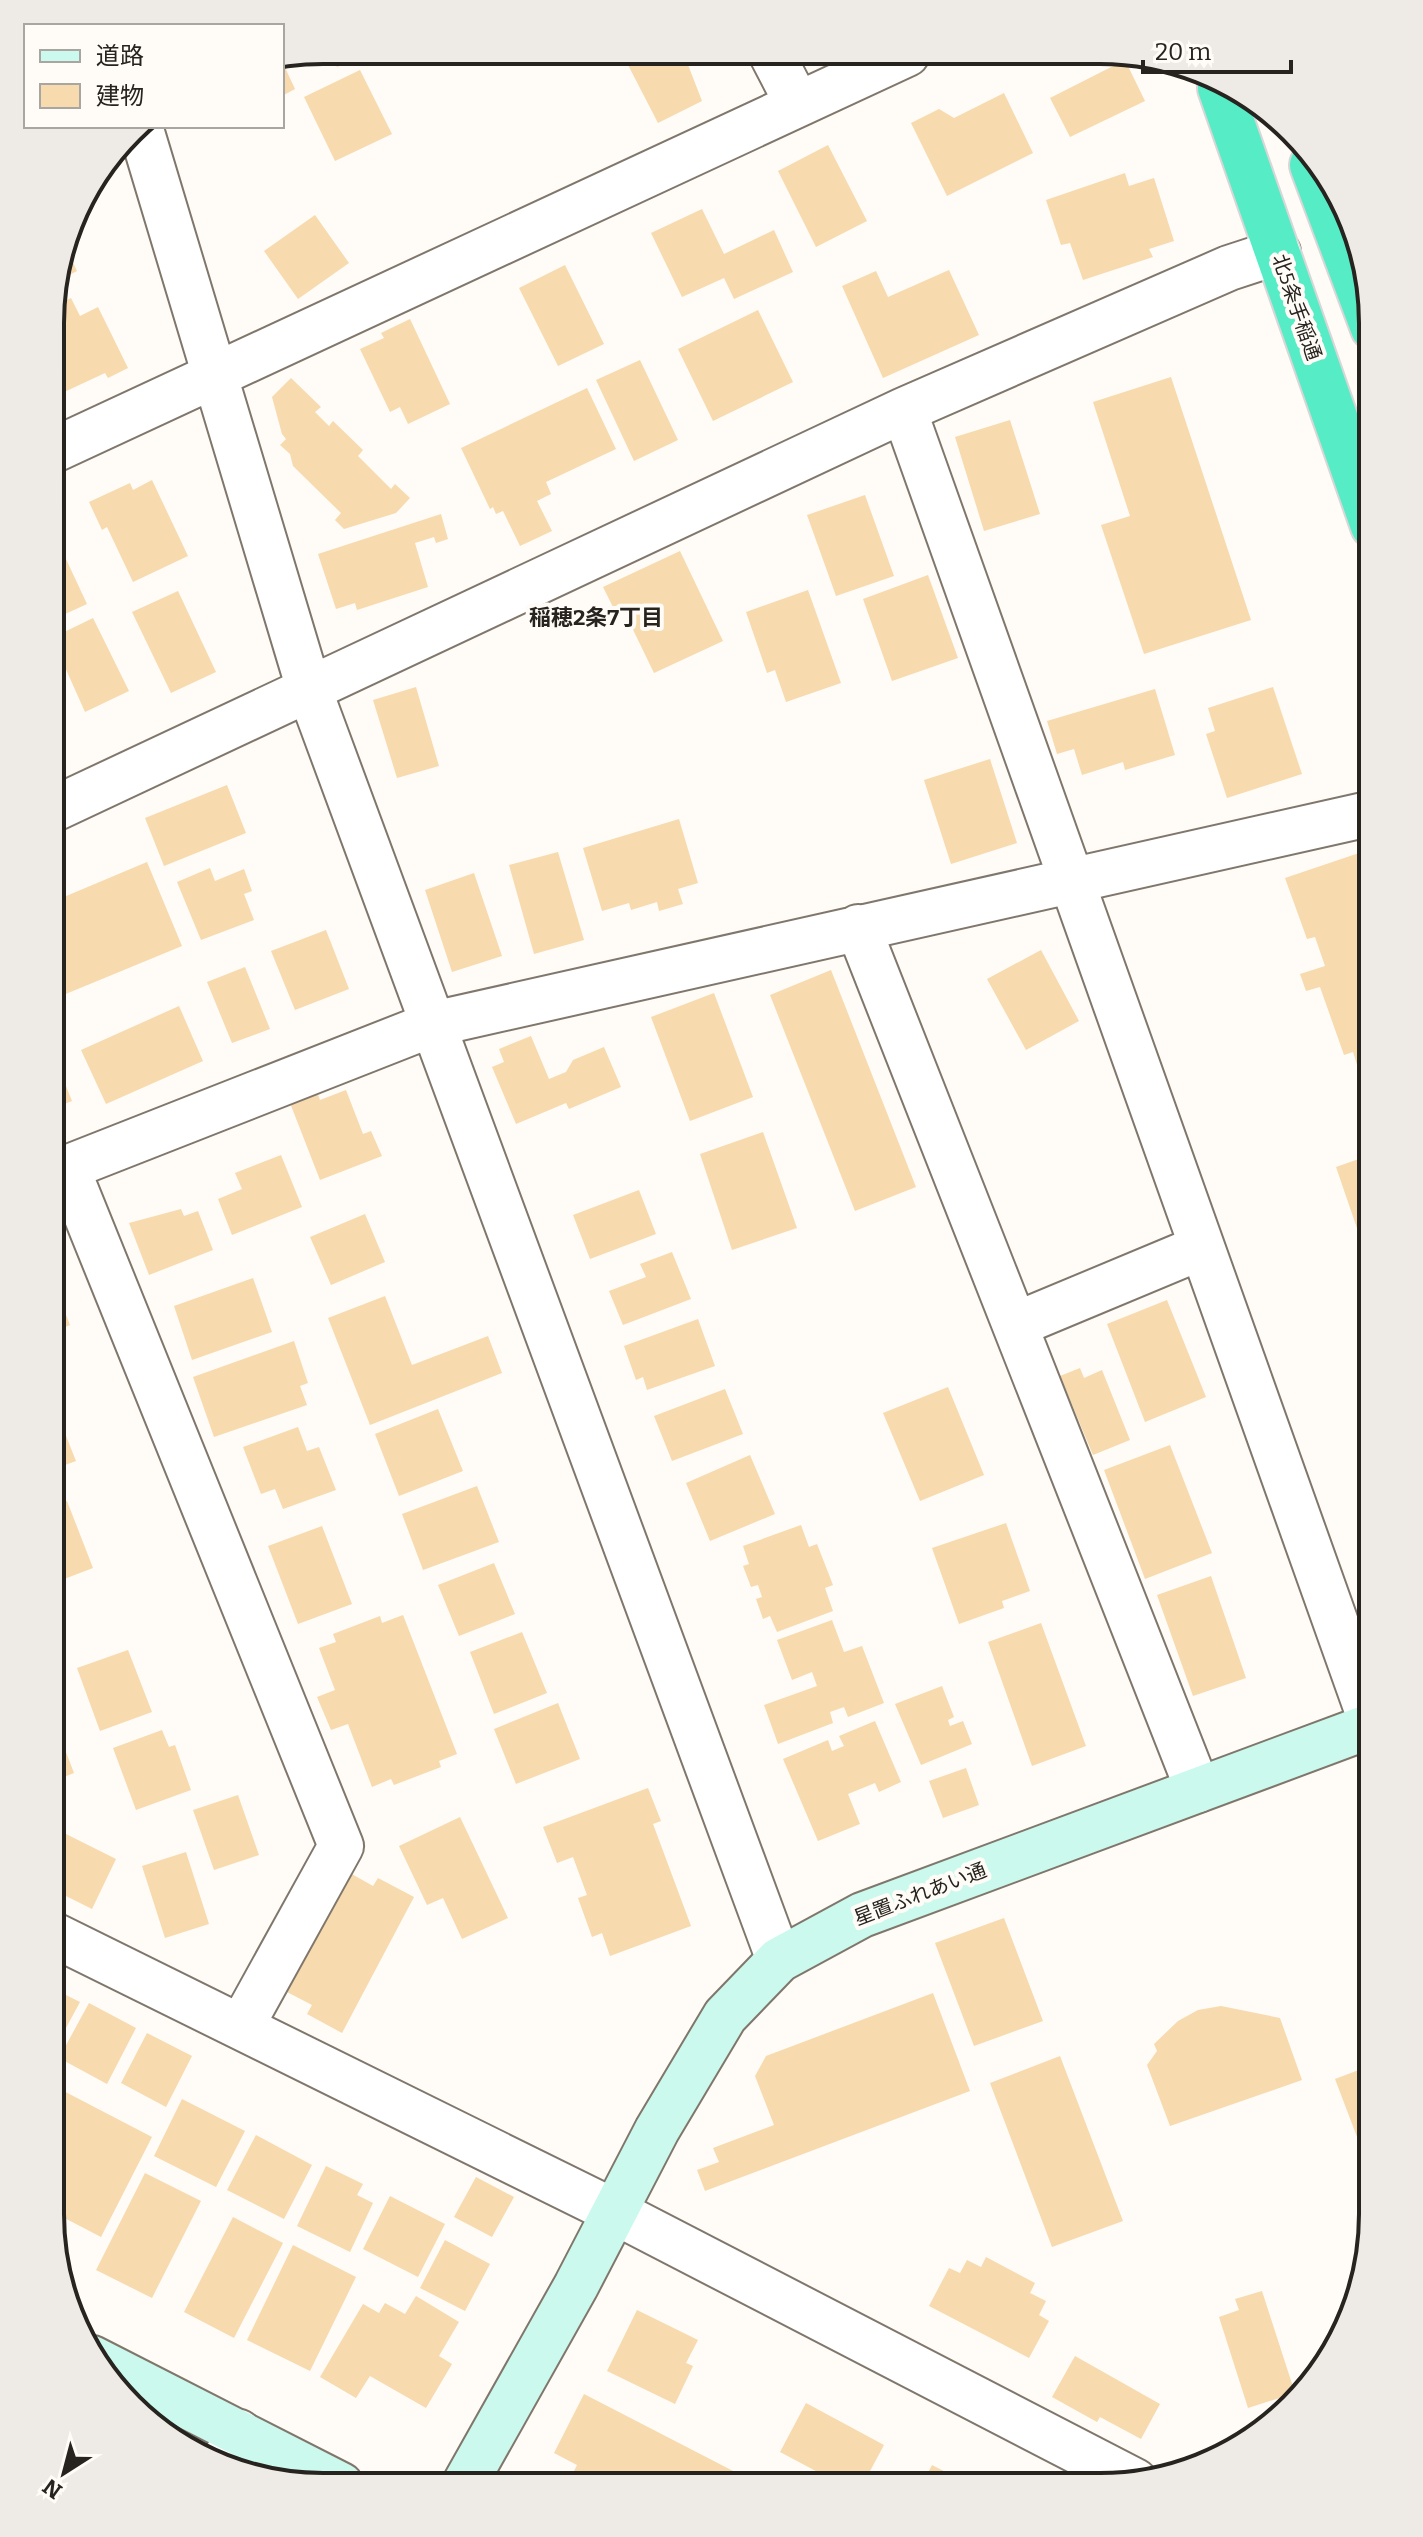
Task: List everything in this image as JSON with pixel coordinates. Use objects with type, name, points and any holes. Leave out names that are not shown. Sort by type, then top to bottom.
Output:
[{"type":"highway","name":"北5条手稲通","points":[[1223,95],[1359,485]]},
{"type":"highway","points":[[1321,190],[1355,280]]},
{"type":"street","points":[[777,64],[797,103]]},
{"type":"street","points":[[64,445],[884,64]]},
{"type":"street","points":[[143,137],[309,689],[779,1960]]},
{"type":"street","points":[[64,804],[904,410],[1229,268],[1278,252]]},
{"type":"street","points":[[904,410],[1358,1687]]},
{"type":"street","points":[[64,1169],[433,1024],[1072,878],[1359,816]]},
{"type":"street","points":[[858,927],[1198,1790]]},
{"type":"street","points":[[64,1183],[341,1846],[241,2027]]},
{"type":"street","points":[[1015,1325],[1202,1247]]},
{"type":"street","name":"星置ふれあい通","points":[[471,2473],[657,2130],[725,2016],[779,1960],[862,1915],[1358,1731]]},
{"type":"street","points":[[64,1940],[615,2212],[1117,2472]]},
{"type":"street","points":[[122,2377],[232,2446],[304,2472]]},
{"type":"building","points":[[628,65],[688,65],[702,101],[658,123]]},
{"type":"building","points":[[1115,65],[1128,66],[1145,101],[1070,137],[1050,98]]},
{"type":"building","points":[[285,67],[295,89],[284,95],[284,68]]},
{"type":"building","points":[[360,70],[392,134],[335,161],[304,97]]},
{"type":"building","points":[[1004,93],[1033,153],[947,196],[911,123],[939,109],[954,118]]},
{"type":"building","points":[[828,145],[867,221],[816,247],[778,171]]},
{"type":"building","points":[[1125,173],[1129,186],[1154,178],[1174,241],[1149,249],[1153,257],[1083,280],[1070,243],[1061,245],[1046,200]]},
{"type":"building","points":[[702,209],[724,254],[774,230],[793,272],[734,299],[724,278],[682,297],[651,233]]},
{"type":"building","points":[[315,215],[349,263],[298,299],[264,251]]},
{"type":"building","points":[[72,261],[77,271],[69,275]]},
{"type":"building","points":[[565,265],[604,344],[558,366],[519,288]]},
{"type":"building","points":[[949,270],[979,335],[883,378],[842,286],[876,271],[888,297]]},
{"type":"building","points":[[71,298],[80,316],[98,307],[128,368],[108,378],[105,373],[64,392],[65,301]]},
{"type":"building","points":[[758,310],[793,382],[713,421],[678,349]]},
{"type":"building","points":[[410,319],[450,404],[408,424],[400,407],[390,412],[360,349],[384,338],[381,333]]},
{"type":"building","points":[[640,360],[678,440],[634,461],[596,380]]},
{"type":"building","points":[[1171,377],[1251,620],[1144,654],[1101,525],[1130,516],[1093,402]]},
{"type":"building","points":[[291,378],[321,407],[315,412],[329,426],[333,421],[363,450],[358,456],[391,489],[395,484],[410,498],[396,513],[344,529],[335,520],[341,513],[293,466],[290,454],[280,445],[286,439],[272,397]]},
{"type":"building","points":[[587,388],[616,449],[546,482],[551,494],[537,501],[552,531],[520,546],[503,511],[496,514],[493,507],[490,509],[461,448]]},
{"type":"building","points":[[1010,420],[1040,514],[984,531],[955,437]]},
{"type":"building","points":[[152,480],[188,556],[133,582],[107,527],[102,530],[89,502],[130,483],[133,490]]},
{"type":"building","points":[[865,495],[894,576],[836,596],[807,515]]},
{"type":"building","points":[[441,514],[448,539],[436,543],[434,537],[415,543],[428,587],[357,610],[355,603],[336,609],[318,554]]},
{"type":"building","points":[[680,551],[723,641],[654,673],[623,609],[616,613],[603,587]]},
{"type":"building","points":[[64,555],[87,604],[64,615]]},
{"type":"building","points":[[928,575],[958,658],[892,681],[863,599]]},
{"type":"building","points":[[808,590],[841,683],[786,702],[775,670],[767,673],[746,612]]},
{"type":"building","points":[[178,591],[216,672],[171,693],[132,612]]},
{"type":"building","points":[[93,618],[129,691],[85,712],[64,665],[64,632]]},
{"type":"building","points":[[416,687],[439,766],[397,778],[373,700]]},
{"type":"building","points":[[1273,687],[1302,774],[1227,798],[1206,734],[1215,731],[1208,708]]},
{"type":"building","points":[[1155,689],[1175,755],[1125,770],[1123,762],[1082,775],[1074,749],[1057,754],[1047,721]]},
{"type":"building","points":[[990,759],[1017,843],[951,864],[924,780]]},
{"type":"building","points":[[227,785],[246,833],[164,866],[145,818]]},
{"type":"building","points":[[679,819],[698,883],[678,889],[683,904],[659,911],[657,902],[631,910],[629,903],[602,911],[583,848]]},
{"type":"building","points":[[558,852],[584,940],[534,954],[509,865]]},
{"type":"building","points":[[1359,853],[1359,1070],[1353,1052],[1344,1055],[1320,987],[1306,991],[1300,974],[1325,966],[1315,937],[1307,939],[1285,878]]},
{"type":"building","points":[[147,862],[182,946],[64,995],[64,897]]},
{"type":"building","points":[[210,868],[215,881],[244,869],[252,891],[244,894],[254,920],[201,940],[177,882]]},
{"type":"building","points":[[474,873],[502,956],[452,972],[425,890]]},
{"type":"building","points":[[326,930],[349,989],[295,1010],[271,951]]},
{"type":"building","points":[[1041,950],[1079,1021],[1026,1050],[987,979]]},
{"type":"building","points":[[245,967],[270,1029],[232,1043],[207,982]]},
{"type":"building","points":[[831,970],[916,1187],[855,1211],[770,995]]},
{"type":"building","points":[[714,993],[753,1097],[690,1121],[651,1017]]},
{"type":"building","points":[[179,1006],[203,1061],[106,1104],[81,1050]]},
{"type":"building","points":[[531,1036],[549,1079],[566,1072],[573,1060],[604,1047],[621,1087],[569,1109],[566,1103],[516,1124],[492,1067],[504,1062],[499,1049]]},
{"type":"building","points":[[64,1081],[72,1101],[64,1104]]},
{"type":"building","points":[[346,1090],[363,1134],[371,1131],[382,1156],[320,1180],[290,1103],[317,1092],[320,1100]]},
{"type":"building","points":[[763,1132],[797,1228],[732,1250],[700,1154]]},
{"type":"building","points":[[281,1155],[302,1207],[232,1235],[218,1199],[242,1189],[235,1173]]},
{"type":"building","points":[[1359,1159],[1359,1233],[1336,1167]]},
{"type":"building","points":[[639,1190],[656,1234],[590,1259],[573,1215]]},
{"type":"building","points":[[181,1209],[184,1216],[198,1211],[213,1250],[149,1275],[129,1223]]},
{"type":"building","points":[[365,1214],[385,1262],[331,1285],[310,1237]]},
{"type":"building","points":[[672,1252],[691,1299],[623,1325],[609,1291],[646,1277],[640,1264]]},
{"type":"building","points":[[253,1278],[272,1332],[192,1360],[174,1306]]},
{"type":"building","points":[[385,1296],[412,1365],[488,1336],[502,1373],[370,1425],[328,1318]]},
{"type":"building","points":[[1167,1300],[1206,1397],[1145,1422],[1107,1324]]},
{"type":"building","points":[[64,1310],[70,1325],[64,1328]]},
{"type":"building","points":[[698,1319],[715,1366],[647,1390],[643,1377],[636,1380],[624,1346]]},
{"type":"building","points":[[294,1341],[308,1383],[300,1386],[307,1405],[214,1437],[193,1377]]},
{"type":"building","points":[[1080,1368],[1084,1378],[1102,1370],[1130,1440],[1093,1455],[1060,1376]]},
{"type":"building","points":[[948,1387],[984,1475],[920,1501],[883,1413]]},
{"type":"building","points":[[725,1389],[743,1434],[672,1461],[654,1416]]},
{"type":"building","points":[[438,1409],[463,1471],[399,1496],[375,1434]]},
{"type":"building","points":[[298,1427],[307,1451],[319,1447],[336,1490],[283,1509],[275,1489],[261,1494],[243,1447]]},
{"type":"building","points":[[64,1431],[76,1461],[64,1465]]},
{"type":"building","points":[[1170,1445],[1212,1553],[1145,1579],[1104,1470]]},
{"type":"building","points":[[750,1455],[775,1514],[710,1541],[686,1483]]},
{"type":"building","points":[[477,1486],[499,1542],[423,1570],[402,1514]]},
{"type":"building","points":[[67,1501],[93,1568],[64,1579],[64,1502]]},
{"type":"building","points":[[1006,1523],[1030,1591],[1002,1601],[1004,1608],[959,1624],[932,1548]]},
{"type":"building","points":[[801,1525],[809,1547],[817,1544],[833,1585],[825,1588],[833,1611],[777,1632],[770,1616],[763,1619],[756,1599],[762,1597],[758,1585],[751,1587],[743,1566],[749,1564],[743,1546]]},
{"type":"building","points":[[322,1526],[352,1604],[298,1624],[268,1546]]},
{"type":"building","points":[[494,1563],[515,1614],[459,1636],[438,1585]]},
{"type":"building","points":[[1211,1576],[1246,1678],[1193,1696],[1157,1595]]},
{"type":"building","points":[[403,1615],[457,1754],[439,1761],[441,1767],[394,1785],[391,1779],[372,1787],[348,1724],[331,1730],[317,1697],[335,1690],[319,1648],[336,1642],[333,1634],[380,1616],[382,1623]]},
{"type":"building","points":[[832,1620],[844,1652],[862,1646],[884,1703],[848,1717],[844,1707],[830,1712],[833,1723],[778,1744],[764,1705],[817,1686],[812,1672],[792,1680],[777,1640]]},
{"type":"building","points":[[1041,1623],[1086,1746],[1032,1766],[988,1642]]},
{"type":"building","points":[[522,1632],[547,1693],[494,1714],[470,1652]]},
{"type":"building","points":[[128,1650],[152,1712],[100,1731],[77,1668]]},
{"type":"building","points":[[942,1686],[954,1717],[948,1720],[950,1726],[963,1721],[972,1744],[921,1765],[895,1704]]},
{"type":"building","points":[[558,1703],[580,1759],[516,1784],[494,1729]]},
{"type":"building","points":[[875,1721],[901,1782],[879,1792],[875,1783],[848,1794],[860,1824],[818,1841],[783,1759],[828,1740],[832,1751],[844,1746],[839,1736]]},
{"type":"building","points":[[162,1730],[169,1747],[175,1745],[191,1790],[136,1810],[113,1748]]},
{"type":"building","points":[[64,1747],[74,1773],[64,1777]]},
{"type":"building","points":[[966,1768],[979,1805],[943,1818],[929,1781]]},
{"type":"building","points":[[648,1788],[661,1821],[653,1824],[691,1926],[610,1956],[602,1933],[592,1937],[578,1898],[587,1895],[573,1857],[557,1863],[543,1827]]},
{"type":"building","points":[[238,1795],[259,1855],[214,1870],[193,1810]]},
{"type":"building","points":[[460,1817],[508,1918],[462,1939],[443,1898],[427,1905],[399,1846]]},
{"type":"building","points":[[64,1833],[116,1859],[92,1909],[64,1895]]},
{"type":"building","points":[[186,1852],[209,1924],[165,1938],[142,1866]]},
{"type":"building","points":[[350,1873],[373,1886],[378,1878],[414,1897],[342,2033],[307,2014],[312,2005],[287,1992]]},
{"type":"building","points":[[1004,1918],[1043,2021],[974,2046],[935,1943]]},
{"type":"building","points":[[933,1993],[970,2091],[705,2191],[697,2170],[719,2162],[713,2148],[774,2125],[755,2076],[766,2056]]},
{"type":"building","points":[[64,1994],[80,2002],[64,2032]]},
{"type":"building","points":[[89,2003],[136,2028],[107,2084],[64,2061],[64,2049]]},
{"type":"building","points":[[1221,2006],[1280,2018],[1302,2080],[1170,2126],[1147,2065],[1157,2051],[1154,2044],[1178,2021],[1198,2010]]},
{"type":"building","points":[[147,2033],[192,2056],[166,2107],[121,2083]]},
{"type":"building","points":[[1060,2056],[1123,2221],[1052,2247],[990,2083]]},
{"type":"building","points":[[1358,2070],[1358,2140],[1335,2079]]},
{"type":"building","points":[[64,2091],[152,2137],[101,2237],[64,2218]]},
{"type":"building","points":[[182,2099],[245,2131],[216,2187],[154,2156]]},
{"type":"building","points":[[256,2135],[312,2165],[284,2219],[227,2190]]},
{"type":"building","points":[[326,2166],[363,2184],[357,2195],[373,2203],[350,2252],[297,2226]]},
{"type":"building","points":[[145,2173],[201,2201],[152,2298],[96,2270]]},
{"type":"building","points":[[476,2177],[514,2197],[492,2237],[454,2217]]},
{"type":"building","points":[[390,2196],[445,2224],[418,2277],[363,2249]]},
{"type":"building","points":[[233,2217],[283,2243],[234,2338],[184,2312]]},
{"type":"building","points":[[445,2240],[490,2264],[465,2311],[420,2288]]},
{"type":"building","points":[[293,2245],[356,2277],[310,2371],[247,2340]]},
{"type":"building","points":[[986,2257],[1035,2283],[1030,2293],[1046,2301],[1039,2315],[1049,2321],[1029,2358],[929,2306],[949,2268],[960,2273],[967,2260],[981,2267]]},
{"type":"building","points":[[1262,2291],[1293,2386],[1283,2397],[1248,2408],[1219,2317],[1239,2310],[1235,2299]]},
{"type":"building","points":[[416,2296],[459,2322],[439,2356],[452,2364],[426,2408],[370,2376],[356,2398],[320,2377],[363,2304],[379,2313],[385,2303],[405,2314]]},
{"type":"building","points":[[637,2310],[698,2340],[686,2363],[693,2366],[675,2404],[607,2371]]},
{"type":"building","points":[[1075,2356],[1160,2404],[1141,2439],[1100,2417],[1097,2422],[1052,2397]]},
{"type":"building","points":[[584,2394],[737,2473],[578,2473],[574,2471],[577,2465],[554,2453]]},
{"type":"building","points":[[806,2403],[884,2445],[869,2473],[820,2473],[780,2452]]},
{"type":"building","points":[[932,2465],[948,2473],[928,2473]]},
{"type":"district","name":"稲穂2条7丁目","points":[[596,617]]}]
